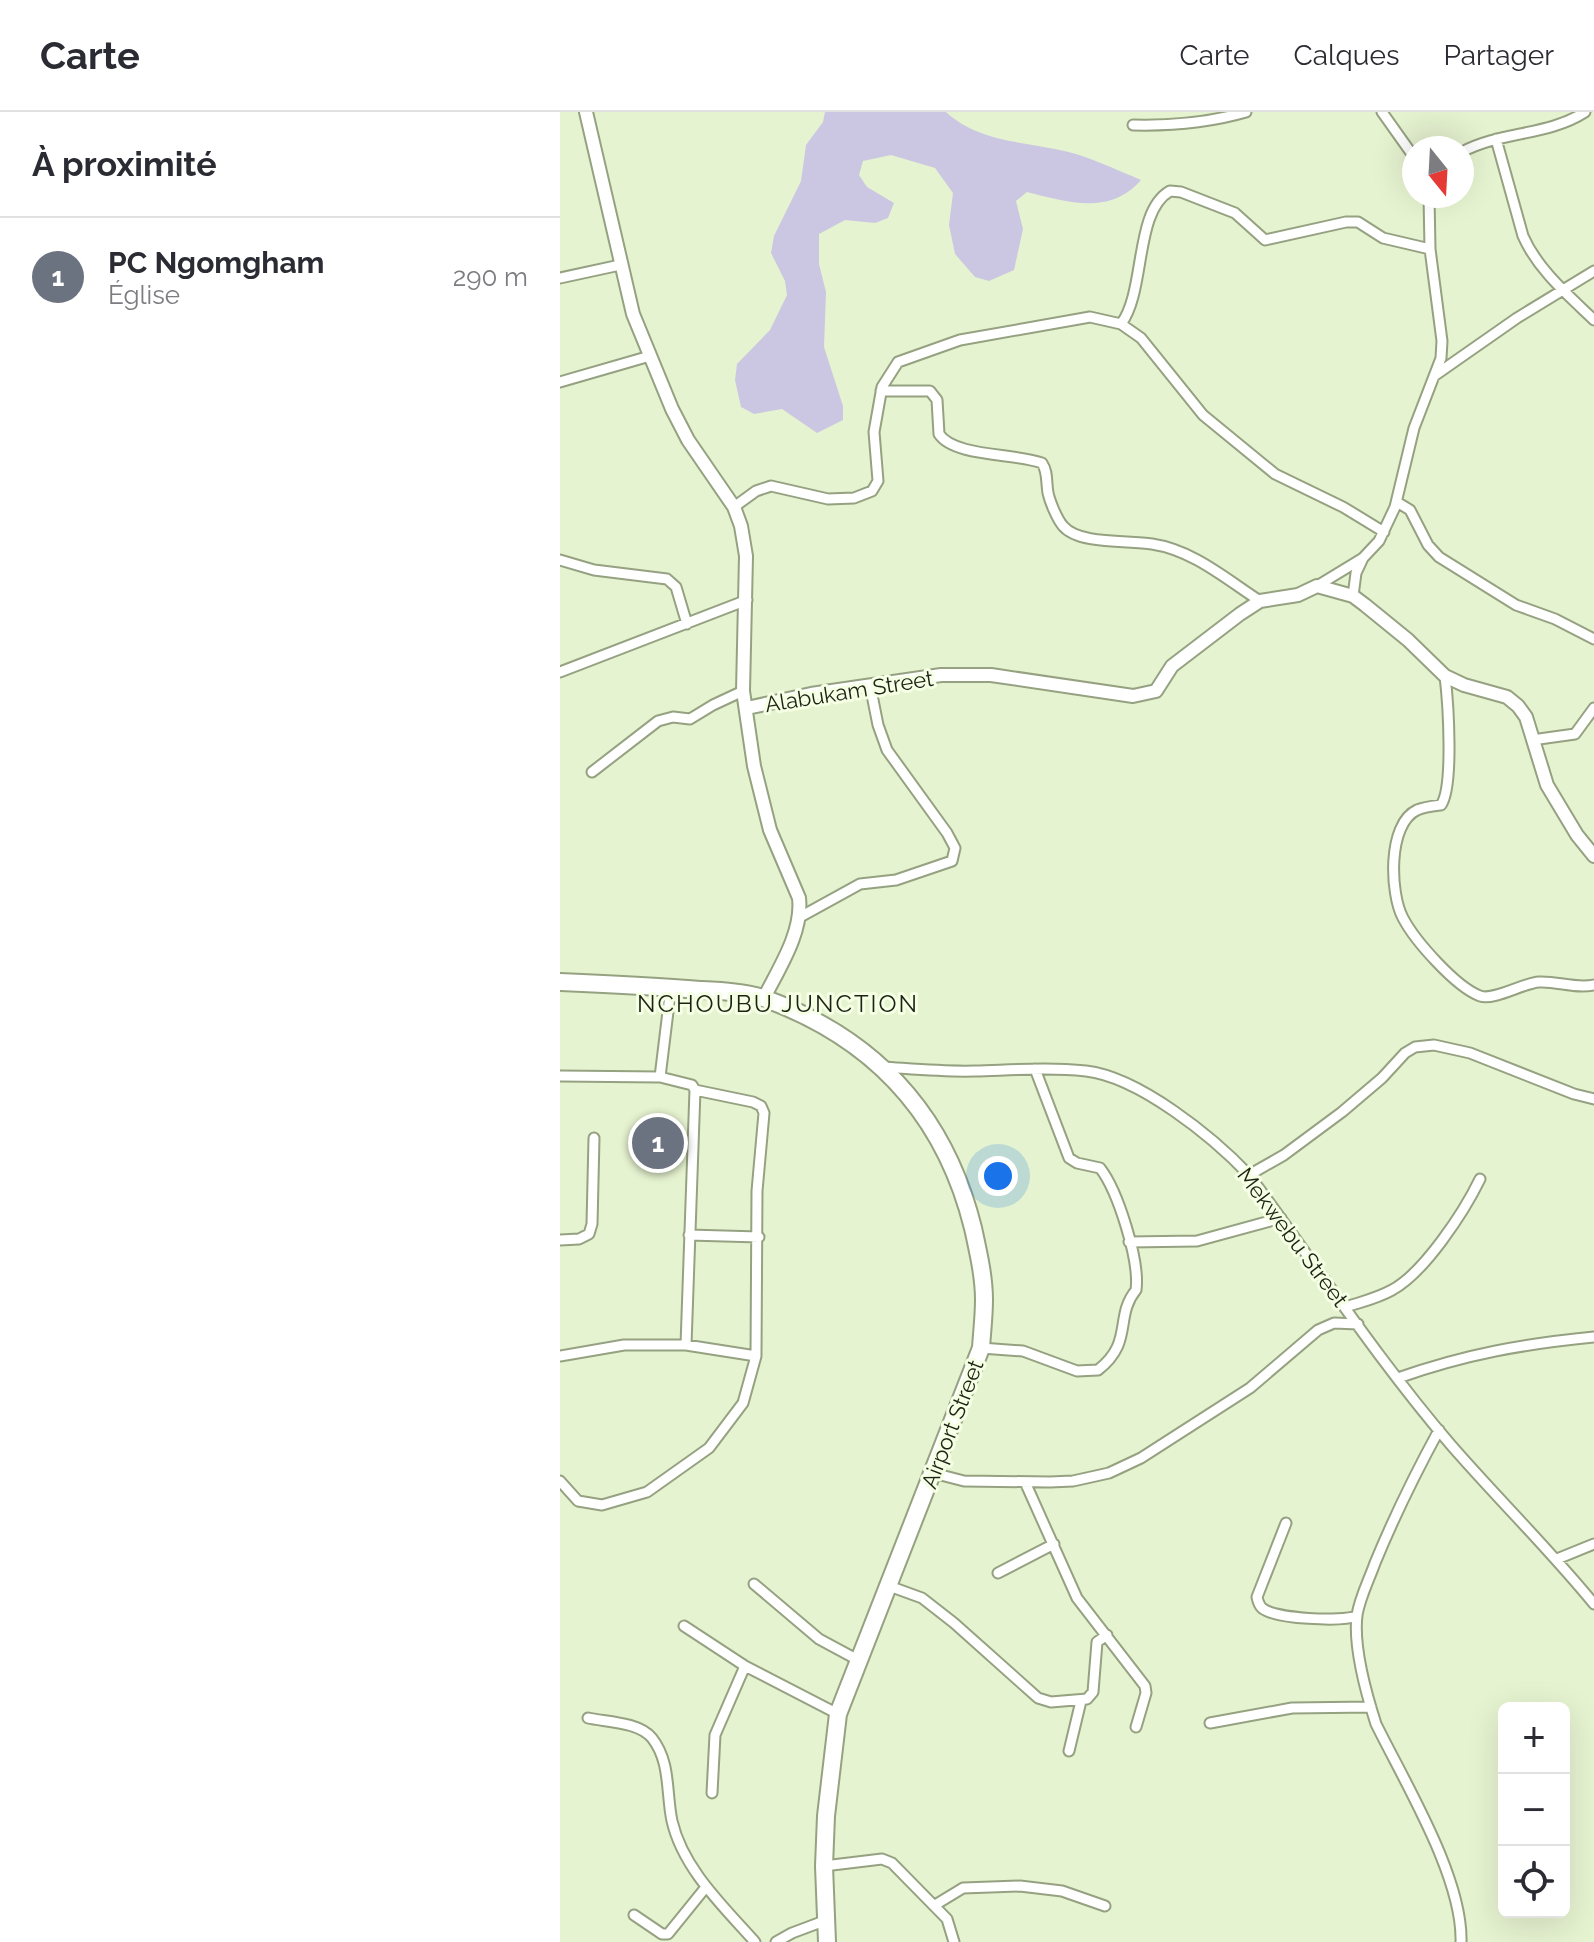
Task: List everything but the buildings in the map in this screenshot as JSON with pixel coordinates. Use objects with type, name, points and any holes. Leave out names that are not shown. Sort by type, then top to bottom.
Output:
[{"type":"highway","name":"Airport Street","points":[[560,982],[671,987],[764,998],[834,1031],[883,1067],[921,1110],[954,1168],[966,1199],[980,1262],[984,1299],[981,1348],[838,1714],[826,1816],[824,1921],[827,1942]]},
{"type":"street","points":[[586,112],[597,148],[633,314],[688,440],[734,507],[746,556],[743,691],[754,766],[770,830],[799,898],[800,917],[785,957],[764,998]]},
{"type":"street","points":[[1133,125],[1177,126],[1219,120],[1246,112]]},
{"type":"street","points":[[1474,147],[1496,139],[1551,128],[1585,112]]},
{"type":"street","points":[[1381,113],[1402,141]]},
{"type":"street","points":[[1496,139],[1529,251],[1548,276],[1594,320]]},
{"type":"street","points":[[1121,324],[1132,307],[1147,229],[1156,205],[1170,191],[1181,192],[1235,213],[1265,240],[1358,222],[1383,238],[1430,249]]},
{"type":"street","points":[[1317,586],[1372,551],[1384,532],[1397,502],[1414,428],[1441,358],[1442,341],[1430,249],[1429,208]]},
{"type":"street","points":[[560,278],[620,265]]},
{"type":"street","points":[[1434,376],[1594,271]]},
{"type":"street","points":[[734,507],[763,487],[771,486],[828,499],[854,498],[872,491],[878,481],[874,432],[881,391],[898,362],[960,340],[1090,317],[1121,324],[1141,338],[1203,415],[1275,474],[1343,507],[1384,532]]},
{"type":"street","points":[[560,382],[650,356]]},
{"type":"street","points":[[881,391],[930,391],[937,400],[939,434],[954,448],[1019,456],[1042,463],[1046,471],[1048,495],[1062,526],[1072,534],[1083,539],[1125,540],[1185,552],[1260,601]]},
{"type":"street","points":[[1397,502],[1410,510],[1428,545],[1439,557],[1516,605],[1555,619],[1594,639]]},
{"type":"street","points":[[1353,596],[1356,573],[1363,558]]},
{"type":"street","points":[[560,560],[594,570],[667,579],[676,587],[687,624]]},
{"type":"street","points":[[1317,586],[1353,596],[1408,640],[1445,676],[1464,685],[1507,697],[1523,711],[1547,785],[1577,835],[1594,856]]},
{"type":"street","name":"Alabukam Street","points":[[747,708],[941,675],[991,675],[1120,694],[1156,691],[1172,666],[1199,643],[1260,601],[1298,595],[1317,586]]},
{"type":"street","points":[[560,672],[747,600]]},
{"type":"street","points":[[1445,676],[1449,767],[1445,799],[1441,805],[1417,810],[1404,823],[1395,849],[1392,877],[1401,916],[1434,960],[1484,997],[1540,982],[1580,987],[1594,985]]},
{"type":"street","points":[[800,917],[860,884],[896,880],[924,872],[952,861],[954,856],[955,848],[947,833],[887,750],[870,685]]},
{"type":"street","points":[[592,772],[658,721],[673,717],[690,719],[743,691]]},
{"type":"street","points":[[1532,740],[1575,734],[1594,708]]},
{"type":"street","points":[[660,1077],[671,987]]},
{"type":"street","points":[[1249,1175],[1284,1155],[1342,1112],[1415,1047],[1434,1045],[1470,1053],[1594,1099]]},
{"type":"street","name":"Mekwebu Street","points":[[883,1067],[1087,1071],[1130,1086],[1197,1127],[1249,1175],[1439,1430],[1594,1604]]},
{"type":"street","points":[[981,1348],[1023,1351],[1077,1371],[1098,1370],[1117,1348],[1123,1335],[1126,1304],[1136,1290],[1129,1242],[1119,1204],[1104,1172],[1093,1165],[1077,1163],[1069,1158],[1035,1069]]},
{"type":"street","points":[[560,1076],[660,1077],[692,1085],[695,1090],[686,1345]]},
{"type":"street","points":[[560,1481],[578,1501],[602,1505],[647,1492],[709,1448],[743,1403],[756,1356],[757,1191],[764,1113],[761,1106],[753,1102],[695,1090]]},
{"type":"street","points":[[560,1240],[579,1239],[589,1234],[592,1224],[594,1138]]},
{"type":"street","points":[[1346,1307],[1392,1291],[1406,1281],[1466,1207],[1480,1179]]},
{"type":"street","points":[[1129,1242],[1197,1241],[1281,1218]]},
{"type":"street","points":[[689,1235],[759,1237]]},
{"type":"street","points":[[933,1473],[964,1481],[1025,1482],[1073,1481],[1109,1473],[1141,1458],[1250,1388],[1318,1330],[1334,1323],[1358,1324]]},
{"type":"street","points":[[1398,1378],[1443,1362],[1526,1343],[1594,1337]]},
{"type":"street","points":[[560,1356],[624,1345],[686,1345],[756,1356]]},
{"type":"street","points":[[1439,1430],[1399,1503],[1364,1590],[1357,1616],[1360,1662],[1376,1724],[1439,1853],[1457,1900],[1461,1942]]},
{"type":"street","points":[[1025,1482],[1077,1598],[1145,1686],[1146,1693],[1136,1727]]},
{"type":"street","points":[[1286,1523],[1257,1597],[1260,1606],[1266,1611],[1307,1618],[1344,1621],[1357,1616]]},
{"type":"street","points":[[998,1573],[1054,1544]]},
{"type":"street","points":[[1557,1559],[1594,1544]]},
{"type":"street","points":[[754,1584],[819,1639],[858,1660]]},
{"type":"street","points":[[889,1586],[922,1598],[1038,1698],[1051,1702],[1081,1701],[1093,1692],[1097,1642],[1107,1635]]},
{"type":"street","points":[[684,1626],[745,1666],[838,1714]]},
{"type":"street","points":[[712,1793],[715,1735],[745,1666]]},
{"type":"street","points":[[1069,1751],[1081,1701]]},
{"type":"street","points":[[1210,1723],[1292,1708],[1371,1707]]},
{"type":"street","points":[[588,1718],[638,1729],[654,1740],[667,1773],[672,1821],[684,1850],[706,1887],[755,1942]]},
{"type":"street","points":[[824,1866],[888,1860],[947,1919],[954,1942]]},
{"type":"street","points":[[935,1905],[963,1888],[1020,1886],[1062,1891],[1105,1906]]},
{"type":"street","points":[[634,1915],[662,1934],[668,1934],[706,1887]]},
{"type":"street","points":[[776,1942],[824,1921]]},
{"type":"shaded area","points":[[825,112],[946,112],[975,131],[1076,154],[1141,180],[1129,191],[1102,202],[1072,202],[1027,192],[1016,201],[1023,229],[1014,270],[989,281],[975,277],[955,254],[949,225],[953,193],[935,168],[891,155],[863,161],[859,175],[867,187],[894,203],[888,218],[875,223],[845,220],[819,234],[819,264],[826,292],[824,347],[843,406],[843,420],[817,433],[782,409],[754,414],[741,407],[735,380],[737,364],[770,330],[787,295],[785,281],[771,253],[774,236],[801,181],[806,145],[823,122]]},
{"type":"place","name":"PC Ngomgham","points":[[658,1143]]},
{"type":"district","name":"NCHOUBU JUNCTION","points":[[778,1003]]}]
